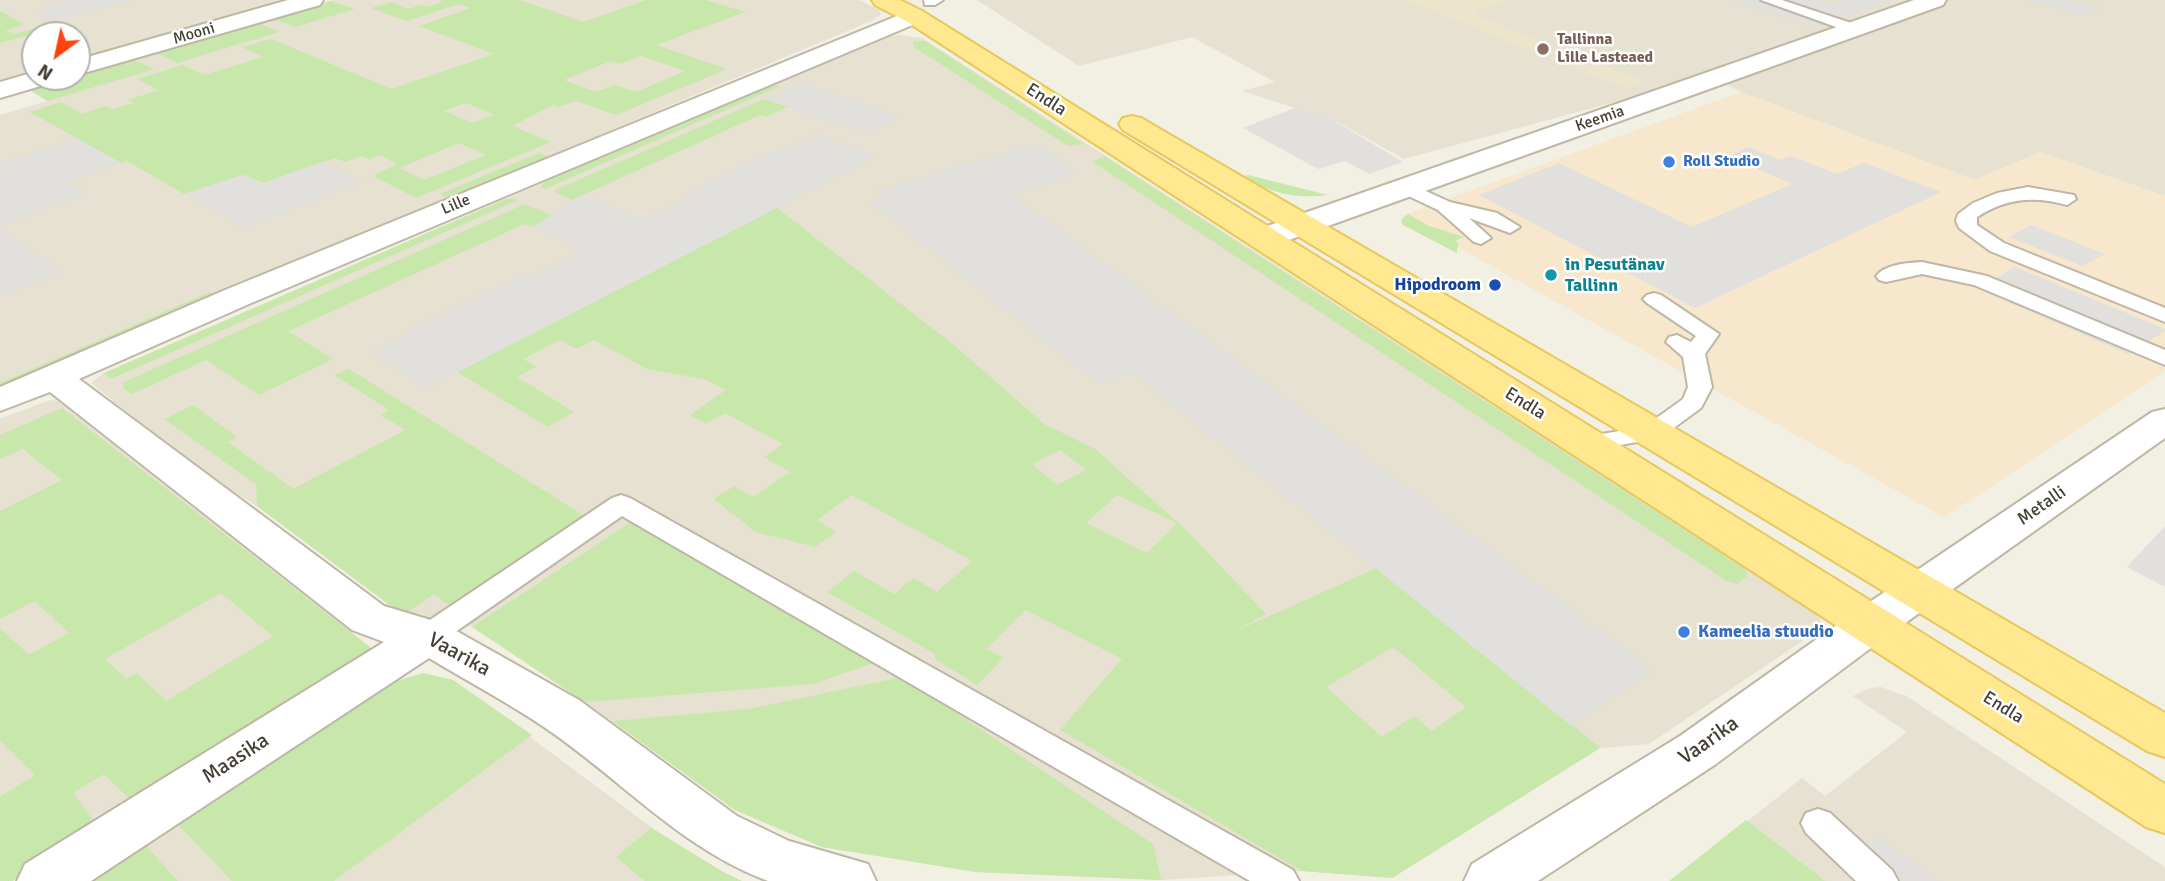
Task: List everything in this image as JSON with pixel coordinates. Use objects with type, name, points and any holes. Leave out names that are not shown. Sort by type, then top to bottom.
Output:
[{"type":"main road","name":"Endla","points":[[883,0],[927,4],[1085,95]]},
{"type":"main road","name":"Endla","points":[[927,4],[1264,238],[2165,811]]},
{"type":"main road","points":[[1109,110],[2165,737]]},
{"type":"street","name":"Mooni","points":[[91,64],[312,0]]},
{"type":"street","name":"Keemia","points":[[1264,238],[1935,0]]},
{"type":"street","name":"Lille","points":[[0,400],[927,4]]},
{"type":"street","points":[[0,90],[21,84]]},
{"type":"street","name":"Vaarika","points":[[54,377],[233,511],[368,618],[397,629],[428,636],[562,714],[718,832],[773,859],[830,879],[848,881]]},
{"type":"street","name":"Metalli","points":[[1920,592],[2165,420]]},
{"type":"street","name":"Vaarika","points":[[1492,881],[1698,750],[1871,624],[1920,592]]},
{"type":"street","name":"Maasika","points":[[45,881],[428,636]]},
{"type":"lane","points":[[1768,0],[1856,29]]},
{"type":"lane","points":[[1406,188],[1444,206],[1490,217],[1510,227]]},
{"type":"lane","points":[[2067,199],[2034,192],[2003,196],[1968,214],[1966,221],[1969,228],[1997,247],[2165,316]]},
{"type":"lane","points":[[1444,206],[1481,238]]},
{"type":"lane","points":[[1885,276],[1922,268],[1980,280],[2165,358]]},
{"type":"lane","points":[[1586,443],[1651,432],[1693,403],[1700,387],[1686,348],[1709,334],[1654,299]]},
{"type":"lane","points":[[428,636],[621,504],[1281,881]]},
{"type":"lane","points":[[1818,823],[1880,881]]},
{"type":"shaded area","points":[[0,0],[290,0],[91,58],[91,21],[21,21],[21,78],[0,84]]},
{"type":"shaded area","points":[[73,0],[135,0],[56,21],[46,21],[33,11]]},
{"type":"shaded area","points":[[333,0],[859,0],[881,11],[880,15],[871,21],[412,214],[0,392],[0,115],[47,101],[31,91],[91,91],[91,71]]},
{"type":"shaded area","points":[[977,0],[2165,0],[2165,196],[2040,152],[1975,180],[1741,92],[1711,76],[1404,159],[1323,114],[1242,91],[1275,82],[1192,37],[1079,66]]},
{"type":"shaded area","name":"Tallinna Lille Lasteaed","points":[[1405,0],[1512,0],[1477,10],[1476,15],[1645,82],[1626,89]]},
{"type":"shaded area","points":[[1733,0],[1815,0],[1827,5],[1841,0],[1894,0],[1814,27]]},
{"type":"shaded area","points":[[2025,0],[2069,0],[2099,8],[2081,16]]},
{"type":"shaded area","points":[[899,35],[922,38],[1771,583],[1815,612],[1821,619],[1819,628],[1649,744],[1600,748],[1392,878],[1302,871],[1161,880],[976,872],[822,847],[735,810],[612,721],[473,627],[403,615],[257,506],[203,473],[91,383],[104,373],[859,46],[880,38]]},
{"type":"shaded area","points":[[801,83],[901,116],[868,133],[764,99]]},
{"type":"shaded area","points":[[1741,92],[1975,180],[2040,152],[2165,196],[2165,372],[1944,517],[1401,216]]},
{"type":"shaded area","points":[[1295,108],[1323,114],[1403,162],[1369,174],[1345,161],[1318,169],[1243,128]]},
{"type":"shaded area","points":[[816,135],[877,156],[427,388],[370,353],[409,334],[406,331],[524,274],[529,277],[582,251],[533,227],[583,195],[644,220],[690,197],[686,193],[770,152],[777,154]]},
{"type":"shaded area","points":[[78,139],[121,163],[67,182],[88,193],[0,226],[0,163]]},
{"type":"shaded area","points":[[1034,144],[1079,174],[1012,195],[1653,670],[1570,725],[1132,372],[1099,384],[870,202],[887,196],[879,190]]},
{"type":"shaded area","points":[[1749,147],[1780,160],[1791,156],[1837,174],[1864,163],[1941,192],[1695,308],[1479,195],[1559,163],[1692,227],[1792,184],[1728,156]]},
{"type":"shaded area","points":[[321,162],[361,182],[244,228],[184,194],[243,175],[264,183]]},
{"type":"shaded area","points":[[2031,225],[2105,254],[2082,266],[2009,237]]},
{"type":"shaded area","points":[[0,229],[64,272],[0,296]]},
{"type":"shaded area","points":[[2015,267],[2165,331],[2128,354],[1978,289]]},
{"type":"shaded area","points":[[50,400],[58,401],[374,650],[6,881],[0,881],[0,419]]},
{"type":"shaded area","points":[[2165,526],[2165,587],[2127,567]]},
{"type":"shaded area","points":[[423,673],[453,680],[651,827],[742,881],[85,881],[397,681]]},
{"type":"shaded area","points":[[1881,687],[1908,697],[2165,867],[2165,881],[1672,881],[1802,778],[1825,796],[1907,732],[1853,696],[1867,689]]},
{"type":"shaded area","points":[[1876,835],[1938,881],[1866,881],[1848,863]]},
{"type":"green space","points":[[438,0],[520,0],[583,22],[646,0],[706,0],[745,12],[656,45],[727,69],[616,115],[576,101],[559,107],[553,105],[512,126],[551,142],[416,198],[373,176],[397,164],[381,155],[369,159],[362,156],[345,162],[335,158],[264,183],[242,175],[184,194],[127,161],[121,163],[30,112],[61,102],[82,114],[105,106],[113,109],[134,103],[128,100],[158,90],[137,79],[183,65],[204,75],[263,57],[242,47],[271,39],[392,89],[494,54],[419,26],[470,8],[459,4],[406,21],[371,8],[392,2],[409,9],[443,2]],"holes":[[[641,56],[685,71],[636,92],[615,85],[596,92],[564,80],[611,61],[620,64]],[[466,103],[493,115],[472,123],[444,111]],[[459,143],[486,155],[424,180],[399,168]]]},
{"type":"green space","points":[[331,1],[355,9],[295,27],[272,18]]},
{"type":"green space","points":[[0,11],[21,22],[21,25],[5,31],[15,34],[21,32],[21,37],[0,43]]},
{"type":"green space","points":[[257,22],[279,32],[177,63],[155,52]]},
{"type":"green space","points":[[925,41],[1084,144],[1068,146],[914,47],[913,42]]},
{"type":"green space","points":[[132,59],[154,69],[91,88],[91,71]]},
{"type":"green space","points":[[767,85],[780,86],[545,189],[541,187],[546,180]]},
{"type":"green space","points":[[31,91],[81,91],[48,101]]},
{"type":"green space","points":[[764,99],[789,106],[766,117],[760,115],[572,200],[553,191]]},
{"type":"green space","points":[[539,153],[549,157],[449,199],[440,194]]},
{"type":"green space","points":[[1104,156],[1745,569],[1747,576],[1737,584],[1727,581],[1093,162]]},
{"type":"green space","points":[[1245,176],[1328,195],[1284,194],[1254,182]]},
{"type":"green space","points":[[503,200],[518,200],[111,379],[104,373]]},
{"type":"green space","points":[[525,204],[554,216],[533,227],[525,224],[288,331],[333,359],[259,395],[206,360],[132,394],[123,388],[124,382]]},
{"type":"green space","points":[[777,208],[954,345],[1044,424],[1095,449],[1184,528],[1266,614],[1234,632],[1381,566],[1600,748],[1392,878],[1302,871],[1060,730],[1122,659],[1026,610],[986,649],[1003,658],[977,685],[935,659],[935,654],[827,592],[854,571],[894,594],[914,578],[937,592],[972,561],[852,495],[817,520],[836,532],[815,547],[756,532],[714,499],[734,486],[753,497],[790,472],[764,457],[783,444],[725,413],[706,424],[690,415],[726,390],[704,379],[647,369],[594,340],[576,349],[560,340],[523,359],[536,367],[517,377],[574,412],[548,427],[457,372]],"holes":[[[1060,450],[1086,470],[1057,485],[1032,464]],[[1117,495],[1177,524],[1147,553],[1086,523]],[[1393,647],[1466,707],[1432,731],[1414,716],[1382,737],[1326,687]]]},
{"type":"green space","points":[[1408,214],[1429,226],[1464,237],[1455,241],[1458,243],[1457,253],[1403,225],[1401,220]]},
{"type":"green space","points":[[210,292],[216,296],[0,390],[0,383]]},
{"type":"green space","points":[[349,369],[588,518],[453,608],[434,594],[403,615],[257,506],[256,484],[164,419],[193,405],[237,437],[228,442],[293,489],[405,430],[381,415],[389,410],[334,375]]},
{"type":"green space","points":[[62,408],[374,650],[135,804],[104,774],[73,793],[99,828],[13,881],[0,881],[0,797],[35,775],[0,741],[0,628],[29,655],[69,633],[35,601],[0,619],[0,511],[62,480],[23,449],[0,459],[0,435]],"holes":[[[221,593],[273,636],[166,701],[137,673],[126,679],[105,659]]]},
{"type":"green space","points":[[634,520],[878,661],[814,684],[585,702],[472,627]]},
{"type":"green space","points":[[423,673],[453,680],[532,735],[334,881],[232,881],[178,824],[397,681]]},
{"type":"green space","points":[[902,677],[1153,844],[1161,880],[976,872],[822,847],[735,810],[612,721],[749,709]]},
{"type":"green space","points":[[1746,820],[1825,881],[1669,881]]},
{"type":"green space","points":[[651,828],[742,881],[645,881],[616,857]]},
{"type":"green space","points":[[145,845],[178,881],[89,881]]},
{"type":"place","name":"Tallinna Lille Lasteaed","points":[[1543,49]]},
{"type":"place","name":"Roll Studio","points":[[1669,162]]},
{"type":"place","name":"in Pesutänav Tallinn","points":[[1551,275]]},
{"type":"place","name":"Hipodroom","points":[[1495,285]]},
{"type":"place","name":"Kameelia stuudio","points":[[1684,632]]}]
